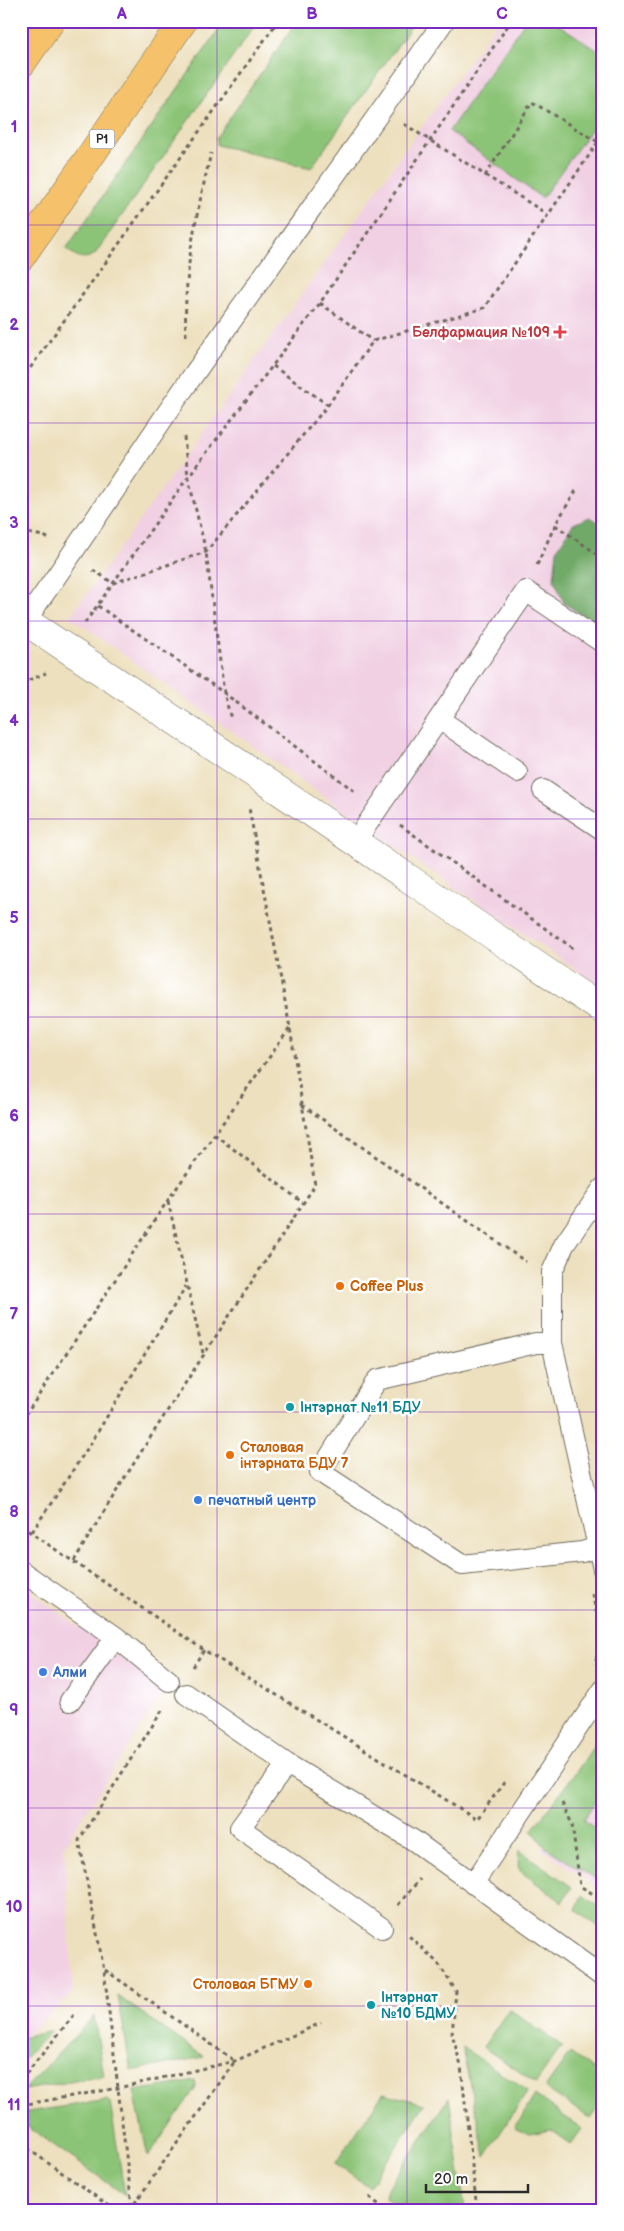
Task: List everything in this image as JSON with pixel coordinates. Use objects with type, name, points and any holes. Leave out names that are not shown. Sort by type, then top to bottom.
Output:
[{"type":"main road","points":[[21,64],[51,21]]},
{"type":"main road","name":"Р1","points":[[21,257],[183,21]]},
{"type":"street","points":[[23,624],[66,648],[120,686],[242,764],[603,1010]]},
{"type":"lane","points":[[23,624],[180,395],[444,21]]},
{"type":"lane","points":[[355,842],[526,591],[603,643]]},
{"type":"lane","points":[[439,719],[517,772]]},
{"type":"lane","points":[[544,790],[603,830]]},
{"type":"lane","points":[[603,1188],[564,1245],[552,1272],[552,1344],[590,1550],[603,1569]]},
{"type":"lane","points":[[552,1344],[536,1344],[377,1380],[320,1472],[462,1565],[590,1550]]},
{"type":"lane","points":[[21,1571],[116,1637],[169,1681]]},
{"type":"lane","points":[[70,1701],[116,1637]]},
{"type":"lane","points":[[473,1884],[603,1690]]},
{"type":"lane","points":[[186,1694],[287,1764],[438,1857],[603,1977]]},
{"type":"lane","points":[[287,1764],[240,1828],[382,1928]]},
{"type":"path","points":[[21,381],[278,21]]},
{"type":"path","points":[[21,683],[49,672],[98,606],[112,583],[188,477],[320,303],[511,21]]},
{"type":"path","points":[[586,21],[603,32]]},
{"type":"path","points":[[485,176],[532,102],[598,142]]},
{"type":"path","points":[[383,110],[547,214]]},
{"type":"path","points":[[112,583],[206,552],[328,405],[373,341],[484,308],[603,135]]},
{"type":"path","points":[[187,342],[186,276],[193,231],[211,153]]},
{"type":"path","points":[[320,303],[373,341]]},
{"type":"path","points":[[273,366],[328,405]]},
{"type":"path","points":[[526,591],[554,525],[577,489]]},
{"type":"path","points":[[554,525],[603,558]]},
{"type":"path","points":[[98,606],[224,693],[378,809],[579,953]]},
{"type":"path","points":[[21,1422],[168,1200],[290,1028]]},
{"type":"path","points":[[301,1105],[530,1264]]},
{"type":"path","points":[[214,1134],[303,1203]]},
{"type":"path","points":[[74,1561],[128,1469],[203,1352],[246,1293],[315,1185]]},
{"type":"path","points":[[168,1200],[186,1286],[203,1352]]},
{"type":"path","points":[[32,1532],[91,1443],[186,1286]]},
{"type":"path","points":[[21,1526],[204,1650],[477,1819],[512,1773]]},
{"type":"path","points":[[589,1671],[595,1663],[602,1634],[590,1550]]},
{"type":"path","points":[[188,1673],[204,1650]]},
{"type":"path","points":[[131,2208],[104,1970],[79,1840],[166,1705]]},
{"type":"path","points":[[547,1772],[572,1824],[580,1886],[603,1900]]},
{"type":"path","points":[[394,1910],[438,1857]]},
{"type":"path","points":[[402,1930],[438,1963],[456,1991],[452,2034],[460,2066],[477,2210]]},
{"type":"path","points":[[104,1970],[235,2061]]},
{"type":"path","points":[[21,2080],[74,2015]]},
{"type":"path","points":[[21,2105],[118,2088],[235,2061],[321,2023]]},
{"type":"path","points":[[131,2208],[235,2061]]},
{"type":"path","points":[[21,2144],[114,2210]]},
{"type":"path","points":[[369,2197],[386,2210]]},
{"type":"path","points":[[21,2206],[26,2210]]},
{"type":"shaded area","points":[[498,21],[603,21],[603,988],[394,846],[70,617]]},
{"type":"shaded area","points":[[21,1585],[165,1689],[64,1846],[73,1992],[21,2040]]},
{"type":"shaded area","points":[[603,1762],[603,1891],[541,1849]]},
{"type":"green space","points":[[225,21],[258,21],[95,254],[83,258],[73,254],[66,249]]},
{"type":"green space","points":[[297,21],[415,21],[311,168],[217,145],[216,138]]},
{"type":"green space","points":[[525,21],[553,21],[603,54],[603,113],[542,198],[449,131]]},
{"type":"green space","points":[[590,517],[603,525],[603,629],[564,603],[554,579],[557,550],[573,524]]},
{"type":"green space","points":[[603,1732],[603,1790],[583,1820],[603,1834],[603,1884],[545,1847],[532,1830],[579,1768]]},
{"type":"green space","points":[[519,1850],[572,1887],[562,1902],[520,1871],[518,1866]]},
{"type":"green space","points":[[582,1895],[603,1908],[603,1930],[576,1910]]},
{"type":"green space","points":[[118,1996],[204,2057],[131,2071]]},
{"type":"green space","points":[[509,2009],[562,2046],[536,2083],[483,2047]]},
{"type":"green space","points":[[94,2016],[104,2076],[24,2090]]},
{"type":"green space","points":[[51,2031],[21,2062],[21,2038]]},
{"type":"green space","points":[[462,2047],[528,2091],[485,2156]]},
{"type":"green space","points":[[570,2053],[603,2076],[603,2102],[591,2119],[545,2088]]},
{"type":"green space","points":[[195,2081],[196,2087],[148,2157],[134,2091]]},
{"type":"green space","points":[[383,2093],[425,2104],[369,2187],[335,2164]]},
{"type":"green space","points":[[535,2095],[582,2129],[571,2144],[551,2130],[529,2134],[515,2128]]},
{"type":"green space","points":[[449,2097],[465,2210],[403,2210],[385,2197],[386,2191]]},
{"type":"green space","points":[[107,2100],[110,2103],[125,2195],[21,2122],[21,2113]]},
{"type":"place","name":"Белфармация №109","points":[[560,332]]},
{"type":"place","name":"Coffee Plus","points":[[340,1286]]},
{"type":"place","name":"Інтэрнат №11 БДУ","points":[[290,1407]]},
{"type":"place","name":"Сталовая інтэрната БДУ 7","points":[[230,1455]]},
{"type":"place","name":"печатный центр","points":[[198,1500]]},
{"type":"place","name":"Алми","points":[[43,1672]]},
{"type":"place","name":"Столовая БГМУ","points":[[308,1984]]},
{"type":"place","name":"Інтэрнат №10 БДМУ","points":[[371,2005]]}]
